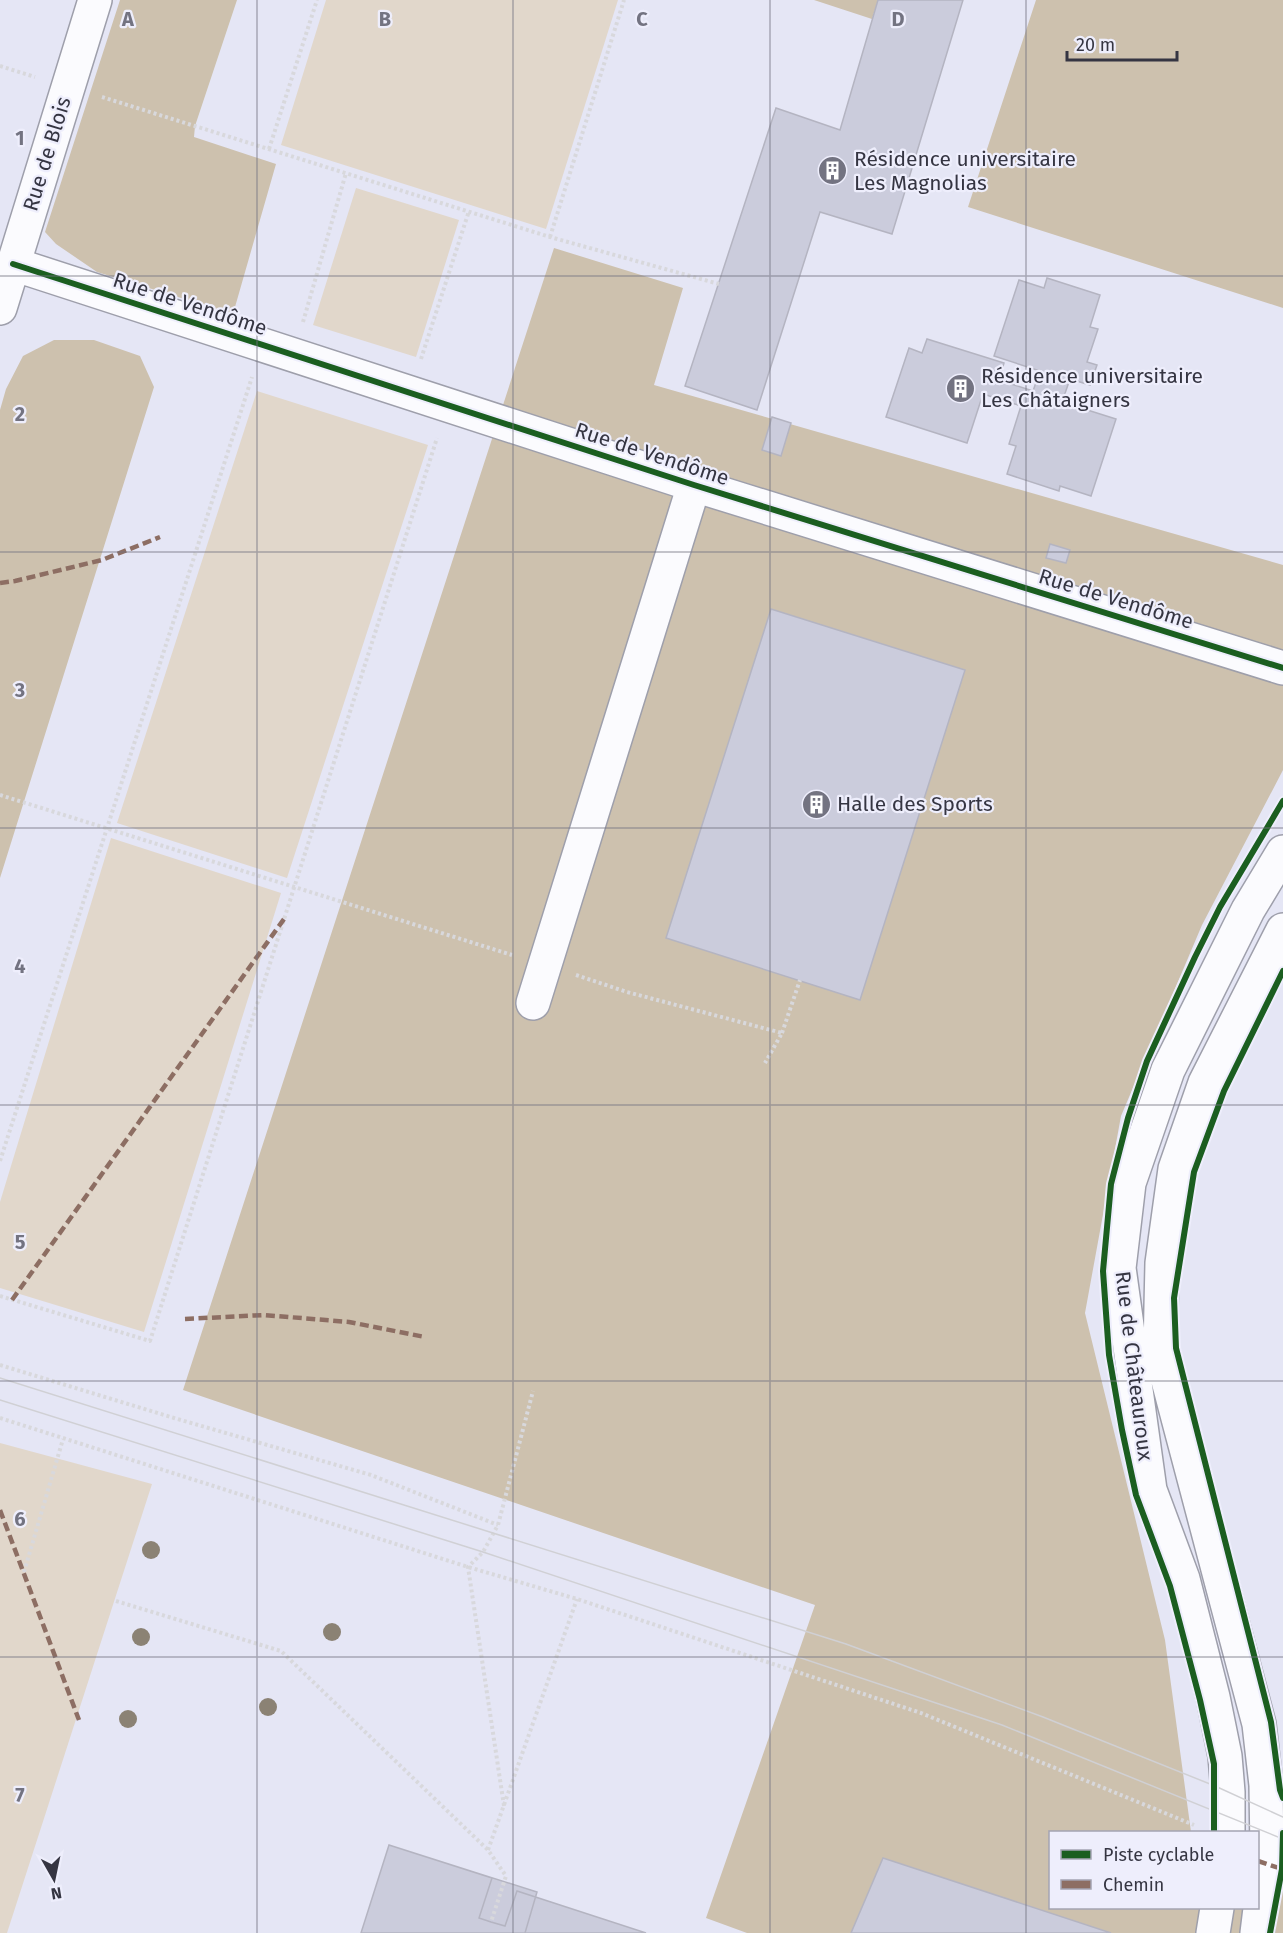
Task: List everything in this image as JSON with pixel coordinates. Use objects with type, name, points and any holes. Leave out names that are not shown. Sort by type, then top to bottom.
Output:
[{"type":"street","name":"Rue de Blois","points":[[0,308],[95,0]]},
{"type":"street","name":"Rue de Vendôme","points":[[14,264],[694,485],[1283,668]]},
{"type":"street","points":[[533,1004],[694,485]]},
{"type":"street","name":"Rue de Châteauroux","points":[[1215,1830],[1228,1792],[1225,1756],[1213,1697],[1183,1579],[1150,1490],[1119,1268],[1129,1183],[1168,1070],[1248,910],[1283,852]]},
{"type":"street","name":"Rue de Châteauroux","points":[[1257,1933],[1267,1852],[1266,1785],[1259,1725],[1160,1350],[1162,1263],[1175,1168],[1205,1083],[1283,930]]},
{"type":"street","points":[[1214,1933],[1217,1909]]},
{"type":"path","points":[[269,149],[317,0]]},
{"type":"path","points":[[550,237],[624,0]]},
{"type":"path","points":[[68,87],[550,237],[719,284]]},
{"type":"path","points":[[293,355],[346,173]]},
{"type":"path","points":[[410,393],[468,212]]},
{"type":"path","points":[[0,1161],[262,344]]},
{"type":"path","points":[[0,1296],[150,1341],[436,439]]},
{"type":"path","points":[[0,795],[627,992],[782,1033]]},
{"type":"path","points":[[765,1063],[782,1033],[800,980]]},
{"type":"path","points":[[0,1365],[371,1475],[498,1525]]},
{"type":"path","points":[[468,1567],[483,1552],[498,1525],[533,1391]]},
{"type":"path","points":[[0,1418],[468,1567],[578,1599],[921,1713],[1215,1830]]},
{"type":"path","points":[[24,1572],[63,1439]]},
{"type":"path","points":[[468,1567],[504,1806]]},
{"type":"path","points":[[489,1850],[578,1599]]},
{"type":"path","points":[[116,1601],[281,1651],[489,1850],[506,1876],[491,1922]]},
{"type":"shaded area","points":[[120,0],[237,0],[195,126],[194,137],[276,164],[233,314],[97,272],[56,244],[45,232]]},
{"type":"shaded area","points":[[326,0],[618,0],[546,229],[281,145]]},
{"type":"shaded area","points":[[814,0],[878,0],[872,19]]},
{"type":"shaded area","points":[[1036,0],[1283,0],[1283,308],[968,207]]},
{"type":"shaded area","points":[[356,188],[459,220],[416,357],[313,325]]},
{"type":"shaded area","points":[[554,248],[683,288],[654,385],[1283,565],[1283,770],[1202,925],[1121,1116],[1085,1313],[1165,1640],[1191,1831],[1049,1831],[1049,1909],[1259,1909],[1259,1873],[1283,1886],[1283,1933],[747,1933],[706,1918],[815,1605],[183,1390]]},
{"type":"shaded area","points":[[54,340],[94,340],[140,356],[154,387],[0,878],[0,410],[6,389],[23,356]]},
{"type":"shaded area","points":[[257,391],[428,445],[287,878],[117,823]]},
{"type":"shaded area","points":[[111,838],[281,893],[144,1332],[0,1288],[0,1202]]},
{"type":"shaded area","points":[[0,1443],[152,1484],[7,1933],[0,1933]]},
{"type":"building","name":"Résidence universitaire Les Magnolias","points":[[878,0],[963,0],[892,234],[820,212],[757,410],[685,386],[776,108],[840,130]]},
{"type":"building","name":"Résidence universitaire Les Châtaigners","points":[[1047,278],[1100,295],[1090,327],[1098,329],[1087,362],[1097,365],[1090,385],[1070,379],[1062,402],[1116,419],[1091,496],[1060,486],[1059,491],[1007,474],[1016,446],[1009,444],[1021,406],[983,394],[967,443],[886,417],[909,348],[922,353],[927,339],[1004,363],[999,380],[1033,391],[1040,371],[994,356],[1019,280],[1044,288]]},
{"type":"building","points":[[772,417],[791,423],[781,456],[762,450]]},
{"type":"building","points":[[1050,544],[1070,550],[1066,563],[1046,558]]},
{"type":"building","name":"Halle des Sports","points":[[771,609],[965,670],[860,1000],[666,938]]},
{"type":"building","points":[[389,1845],[492,1878],[479,1918],[505,1926],[517,1891],[646,1933],[361,1933]]},
{"type":"building","points":[[389,1845],[537,1892],[525,1933],[361,1933]]},
{"type":"building","points":[[883,1858],[1111,1933],[851,1933]]},
{"type":"tram line","points":[[0,1378],[846,1644],[1043,1717],[1215,1786],[1283,1817]]},
{"type":"tram line","points":[[0,1400],[483,1552],[1002,1725],[1283,1839]]},
{"type":"marked path","points":[[0,583],[102,560],[160,537]]},
{"type":"marked path","points":[[12,1300],[284,919]]},
{"type":"marked path","points":[[185,1319],[264,1315],[349,1322],[425,1337]]},
{"type":"marked path","points":[[0,1510],[79,1720]]},
{"type":"marked path","points":[[1259,1861],[1282,1869],[1282,1865]]},
{"type":"cycle path","points":[[13,264],[694,485],[1283,668]]},
{"type":"cycle path","points":[[1214,1831],[1214,1764],[1170,1586],[1136,1495],[1109,1355],[1103,1271],[1111,1184],[1128,1118],[1147,1061],[1220,907],[1283,801]]},
{"type":"cycle path","points":[[1283,971],[1224,1091],[1194,1172],[1174,1298],[1176,1348],[1271,1722],[1283,1798]]},
{"type":"cycle path","points":[[1270,1933],[1282,1869],[1283,1833]]},
{"type":"place","name":"Résidence universitaire Les Magnolias","points":[[833,171]]},
{"type":"place","name":"Résidence universitaire Les Châtaigners","points":[[960,388]]},
{"type":"place","name":"Halle des Sports","points":[[816,804]]}]
